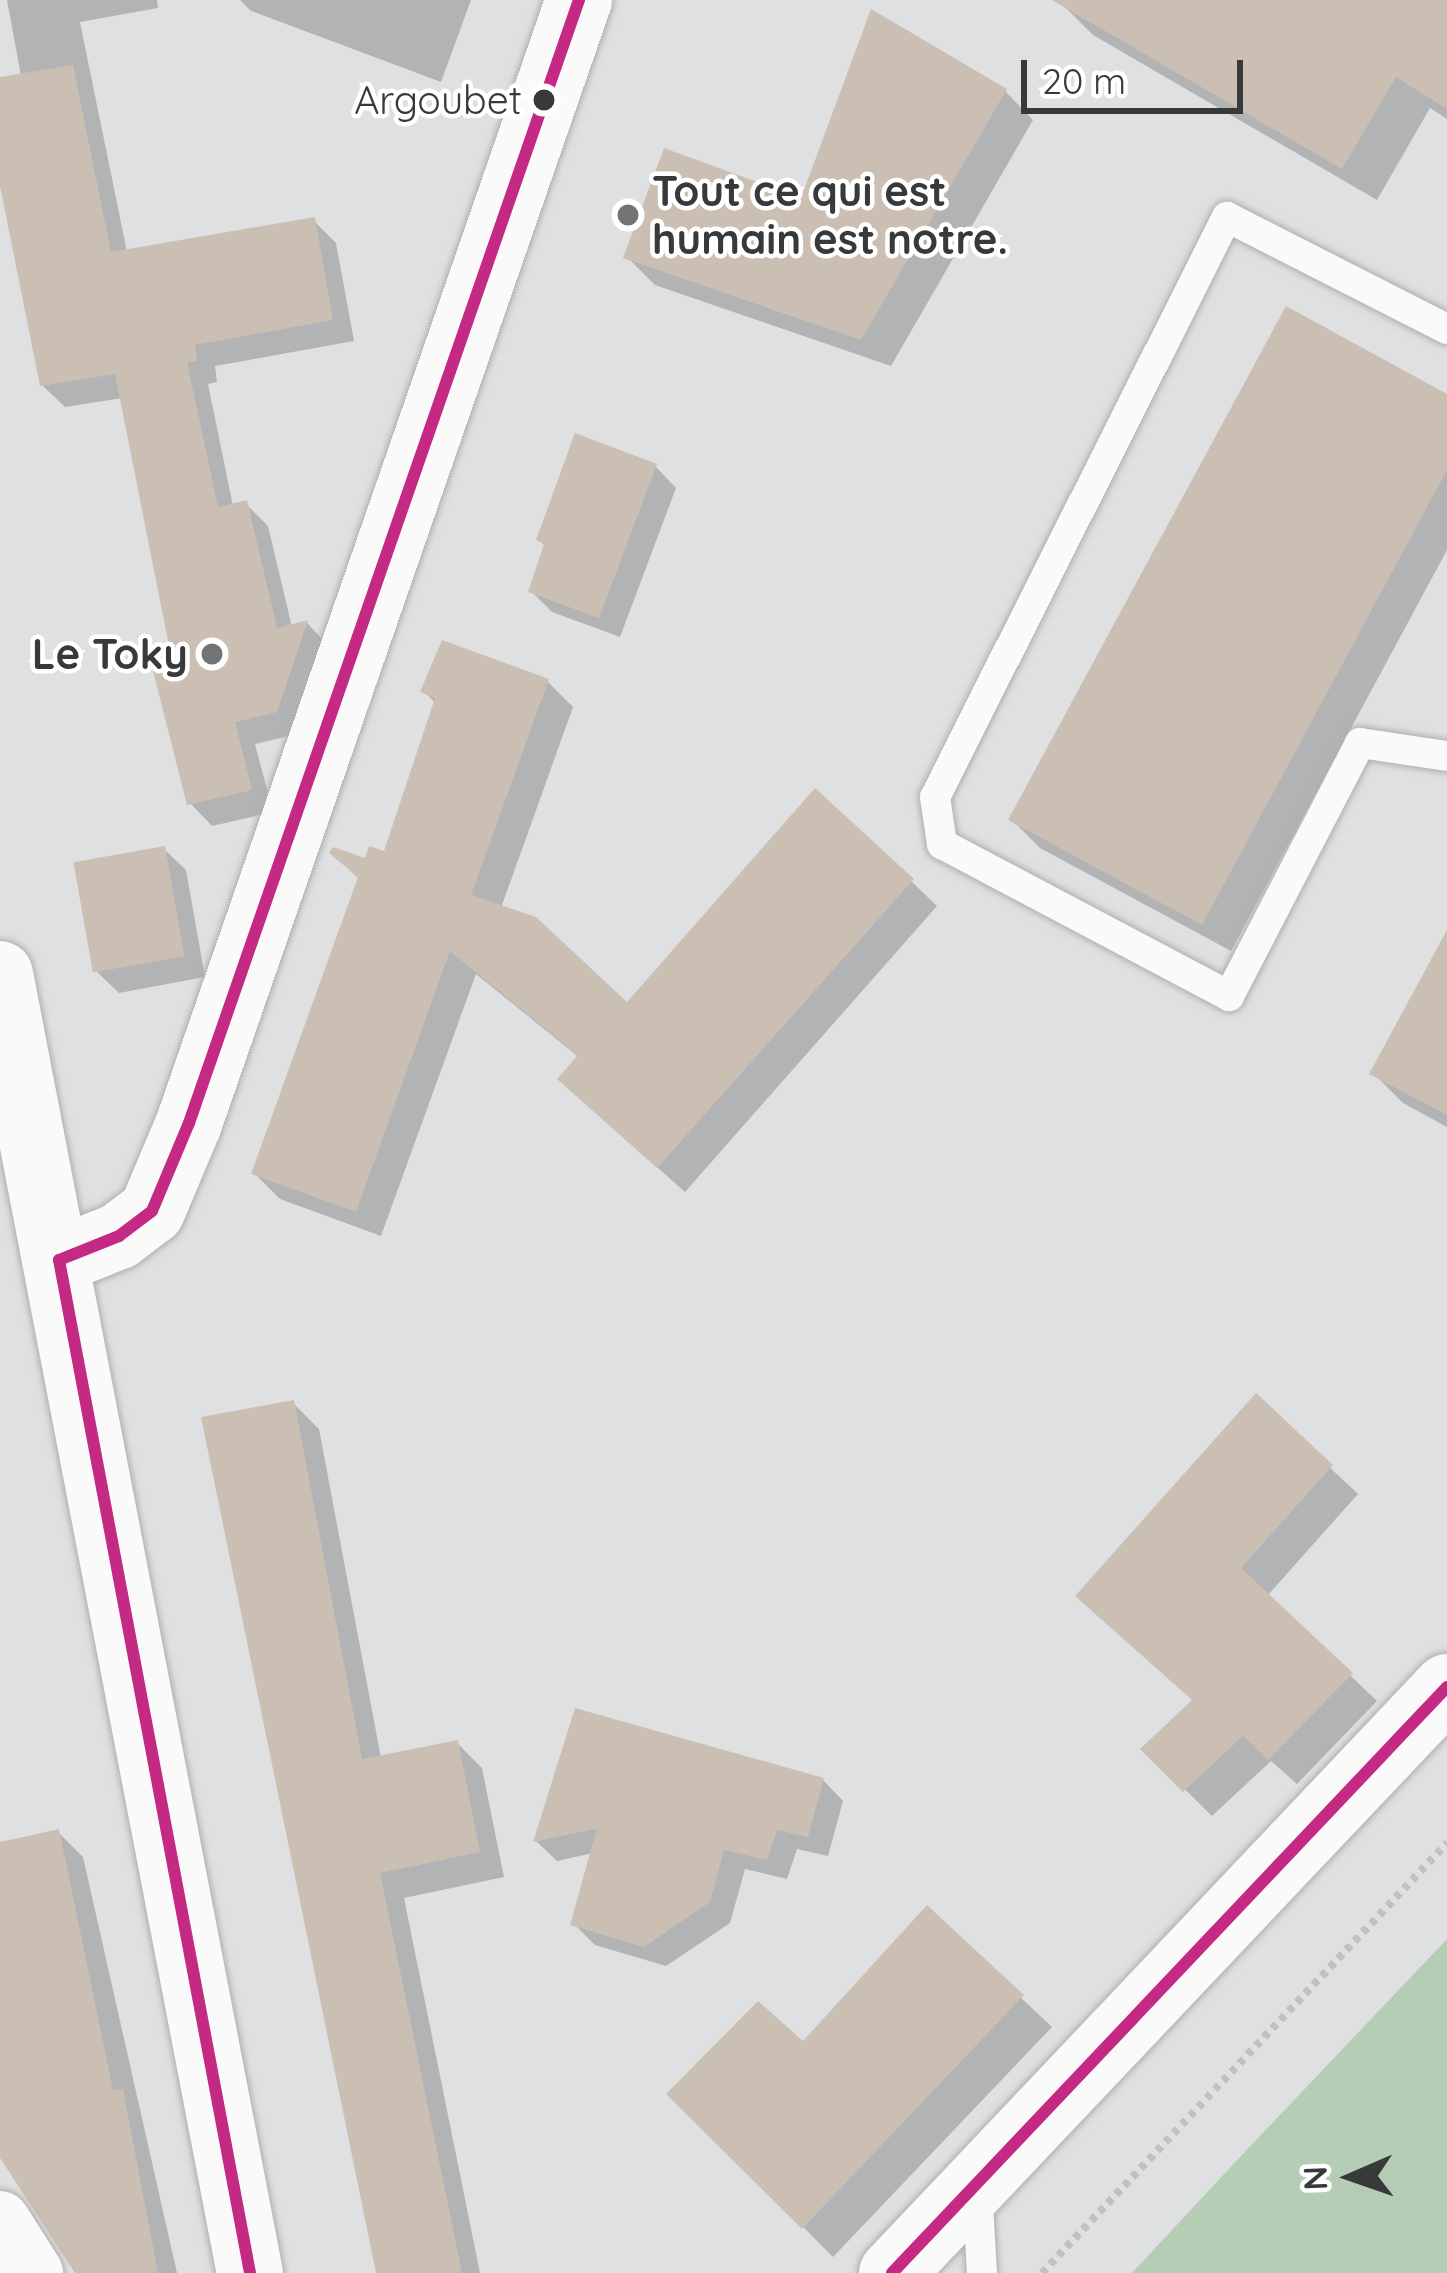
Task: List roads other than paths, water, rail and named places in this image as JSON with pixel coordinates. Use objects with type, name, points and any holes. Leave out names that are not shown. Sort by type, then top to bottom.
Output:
[{"type":"main road","points":[[59,1260],[119,1236],[152,1211],[180,1145],[579,0]]},
{"type":"main road","points":[[0,974],[59,1260],[250,2273]]},
{"type":"main road","points":[[892,2273],[976,2176],[1447,1687]]},
{"type":"street","points":[[0,2221],[33,2273]]},
{"type":"lane","points":[[1443,743],[1360,743],[1229,996],[942,844],[935,797],[1227,217],[1447,329]]},
{"type":"lane","points":[[976,2176],[982,2273]]},
{"type":"place","name":"Argoubet","points":[[544,100]]},
{"type":"place","name":"Tout ce qui est humain est notre.","points":[[628,215]]},
{"type":"place","name":"Le Toky","points":[[212,654]]}]
